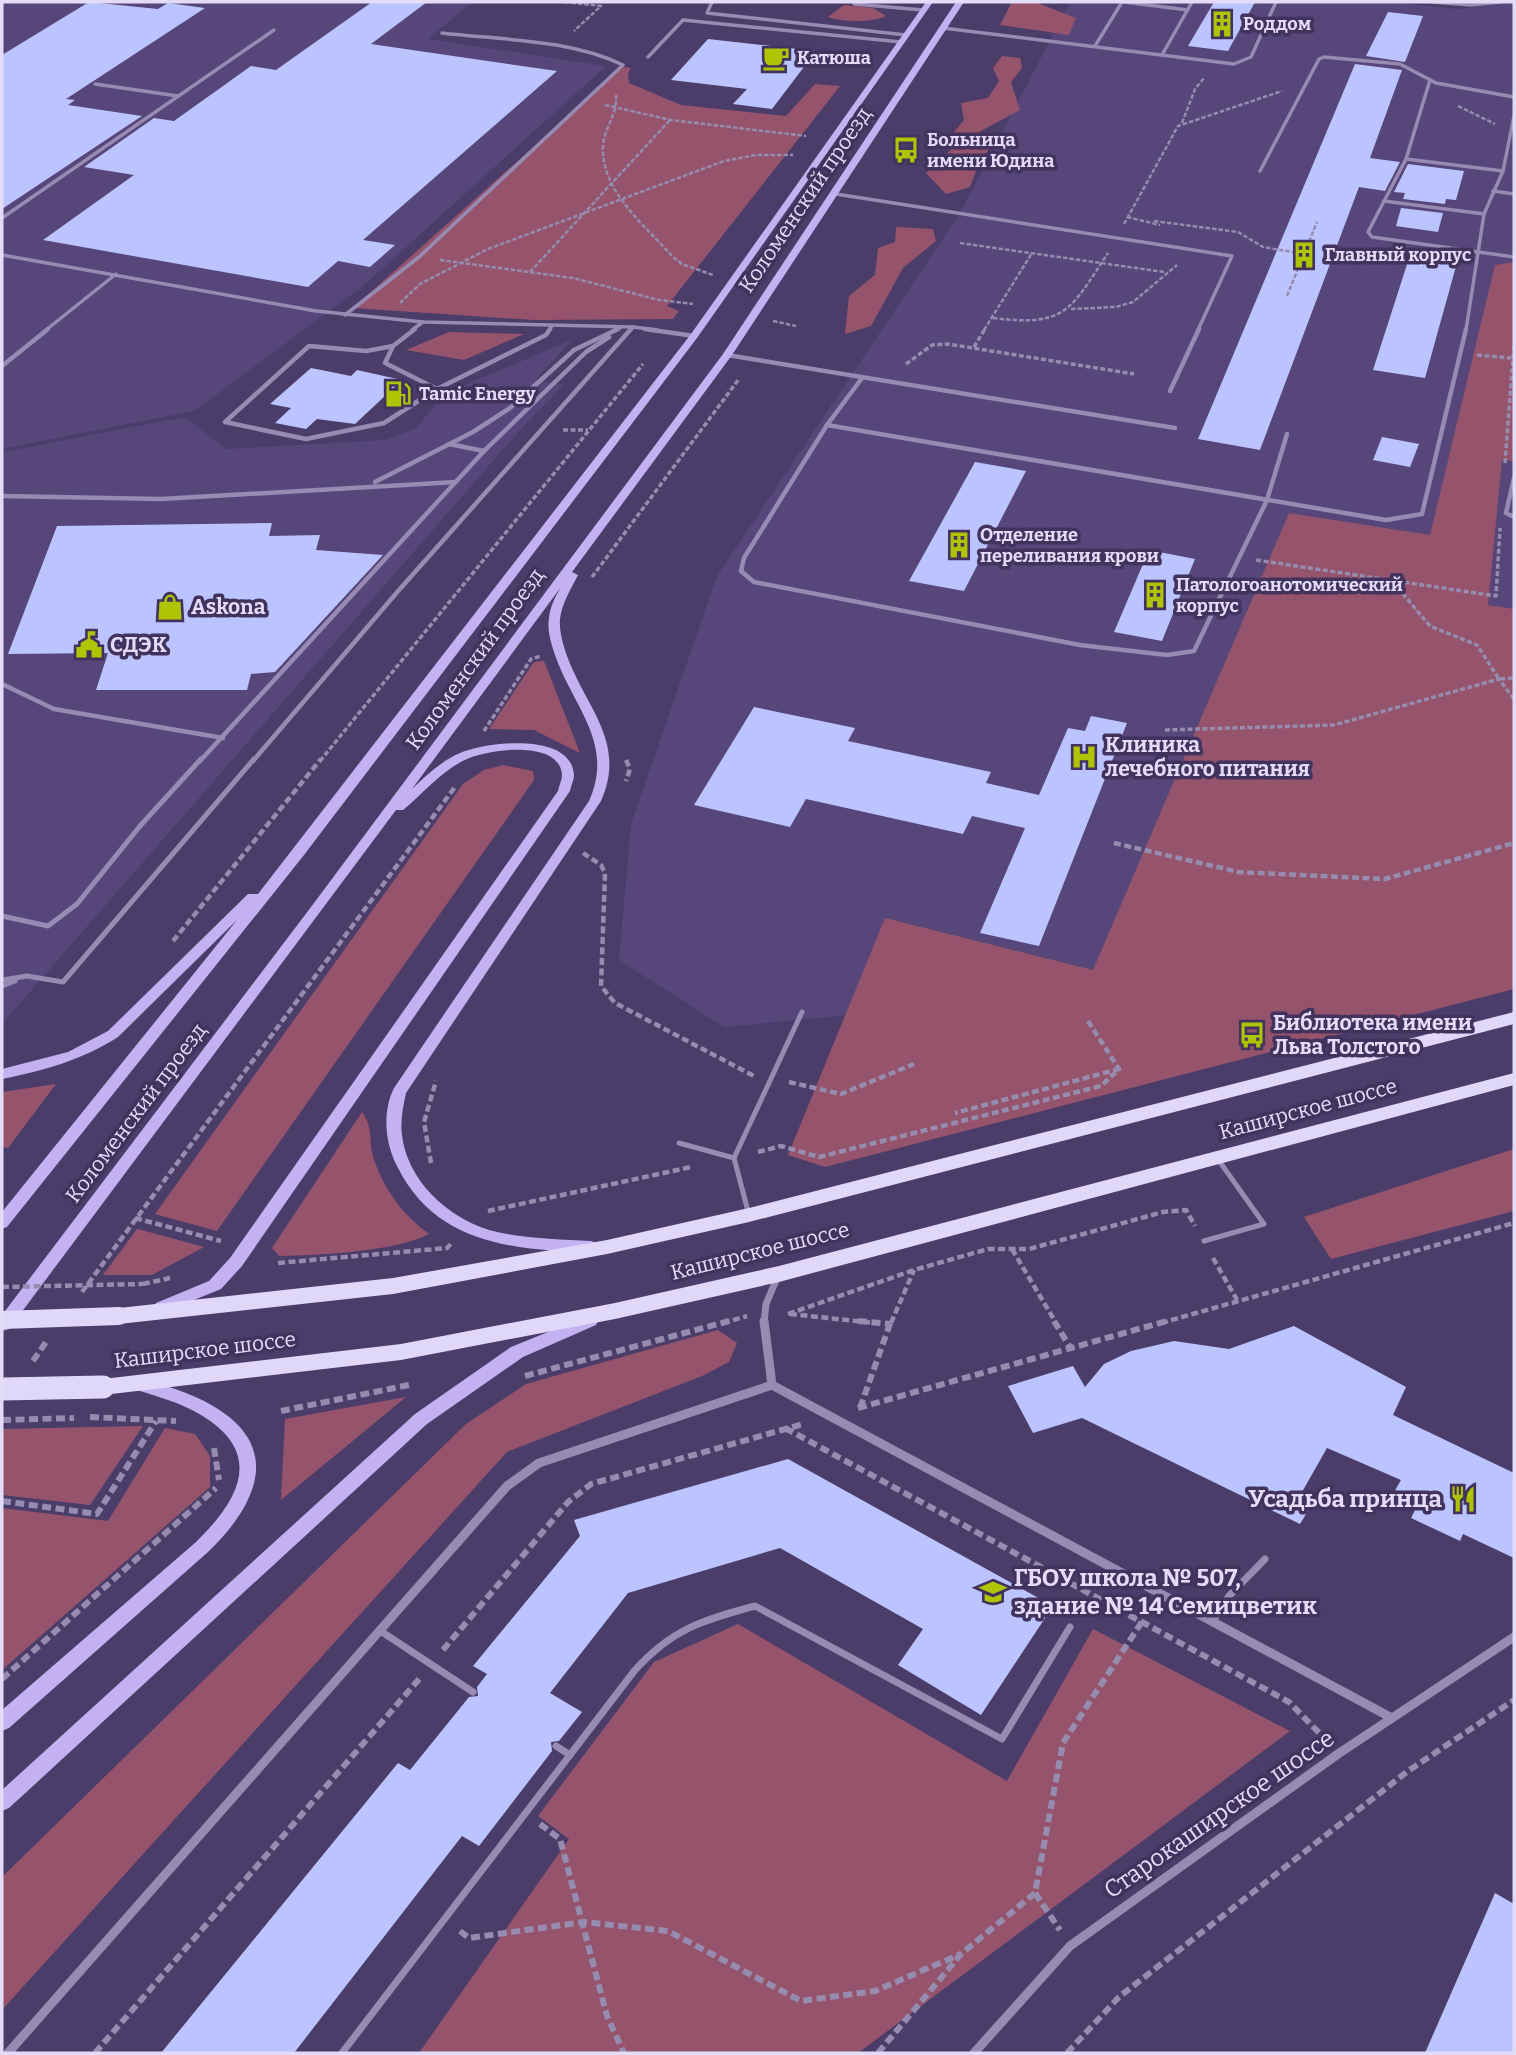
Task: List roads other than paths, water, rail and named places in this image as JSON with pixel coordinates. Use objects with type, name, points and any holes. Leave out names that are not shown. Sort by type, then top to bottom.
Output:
[{"type":"main road","name":"Коломенский проезд","points":[[2,1326],[727,355],[836,194],[960,2]]},
{"type":"main road","name":"Коломенский проезд","points":[[2,1223],[299,852],[694,336],[926,6]]},
{"type":"main road","points":[[600,526],[557,604],[554,624],[563,658],[601,747],[604,776],[595,801],[399,1092],[391,1127],[398,1154],[417,1188],[466,1228],[534,1245],[607,1247]]},
{"type":"main road","points":[[146,1312],[200,1294],[221,1280],[236,1262],[564,791],[568,774],[563,761],[545,750],[516,744],[484,748],[461,757],[381,821]]},
{"type":"main road","points":[[2,1074],[62,1062],[90,1050],[113,1034],[299,852]]},
{"type":"main road","name":"Каширское шоссе","points":[[2,1320],[119,1316],[393,1286],[607,1247],[750,1215],[1514,1018]]},
{"type":"main road","name":"Каширское шоссе","points":[[2,1390],[103,1387],[401,1352],[615,1311],[779,1274],[1514,1079]]},
{"type":"main road","points":[[2,1802],[442,1402],[517,1352],[615,1311]]},
{"type":"main road","points":[[2,1723],[189,1557],[227,1520],[244,1494],[247,1480],[246,1455],[241,1442],[221,1418],[202,1406],[137,1383]]},
{"type":"street","points":[[772,1385],[761,1328],[767,1295],[779,1274]]},
{"type":"street","points":[[8,2053],[507,1486],[539,1463],[772,1385],[1392,1718]]},
{"type":"street","name":"Старокаширское шоссе","points":[[974,2053],[1070,1946],[1338,1754],[1514,1637]]},
{"type":"lane","points":[[712,2],[706,10],[707,13],[904,39]]},
{"type":"lane","points":[[1095,46],[1123,2],[1188,10]]},
{"type":"lane","points":[[1162,55],[1192,2]]},
{"type":"lane","points":[[943,28],[1240,63],[1251,57],[1276,2]]},
{"type":"lane","points":[[1432,2],[1471,5],[1500,2]]},
{"type":"lane","points":[[854,4],[926,6]]},
{"type":"lane","points":[[648,57],[683,20],[904,39]]},
{"type":"lane","points":[[2,218],[274,30]]},
{"type":"lane","points":[[345,315],[419,257],[622,65],[615,60],[555,48],[442,33]]},
{"type":"lane","points":[[1260,171],[1319,59],[1330,56],[1400,64],[1448,86],[1514,97]]},
{"type":"lane","points":[[1430,80],[1406,159],[1368,232],[1372,237],[1514,257]]},
{"type":"lane","points":[[95,85],[178,96]]},
{"type":"lane","points":[[827,425],[1386,520],[1422,514],[1462,355],[1484,214],[1503,171],[1514,116]]},
{"type":"lane","points":[[1406,159],[1503,171]]},
{"type":"lane","points":[[1493,191],[1514,194]]},
{"type":"lane","points":[[836,194],[1232,256],[1170,391]]},
{"type":"lane","points":[[1384,201],[1484,214]]},
{"type":"lane","points":[[2,254],[345,315],[423,322],[633,327],[694,336]]},
{"type":"lane","points":[[2,366],[116,274]]},
{"type":"lane","points":[[423,322],[393,346],[385,363],[437,389]]},
{"type":"lane","points":[[393,346],[366,351],[309,345],[225,422],[306,439],[384,423],[437,389],[541,337],[552,326]]},
{"type":"lane","points":[[373,484],[510,408],[575,350],[623,327]]},
{"type":"lane","points":[[2,916],[48,926],[77,904],[141,826],[484,451],[586,352],[623,327]]},
{"type":"lane","points":[[2,980],[27,976],[63,982],[399,590],[633,327]]},
{"type":"lane","points":[[727,355],[1175,428]]},
{"type":"lane","points":[[862,378],[827,425],[744,558],[741,571],[754,582],[1080,645],[1167,655],[1194,650],[1268,500],[1287,434]]},
{"type":"lane","points":[[449,444],[484,451]]},
{"type":"lane","points":[[1514,478],[1506,513],[1514,517]]},
{"type":"lane","points":[[2,496],[32,494],[118,500],[373,484],[456,482]]},
{"type":"lane","points":[[2,684],[54,709],[223,738]]},
{"type":"lane","points":[[2,986],[27,976]]},
{"type":"lane","points":[[750,1215],[734,1158],[802,1012]]},
{"type":"lane","points":[[679,1143],[734,1158]]},
{"type":"lane","points":[[1204,1241],[1264,1224],[1217,1158]]},
{"type":"lane","points":[[1213,1620],[1229,1596],[1265,1559]]},
{"type":"lane","points":[[342,2053],[658,1643],[688,1625],[755,1606],[1002,1739],[1070,1627]]},
{"type":"lane","points":[[379,1629],[473,1692]]},
{"type":"lane","points":[[556,1746],[570,1755]]},
{"type":"place","name":"Роддом","points":[[1222,24]]},
{"type":"place","name":"Катюша","points":[[776,58]]},
{"type":"place","name":"Больница имени Юдина","points":[[906,150]]},
{"type":"place","name":"Главный корпус","points":[[1304,255]]},
{"type":"place","name":"Tamic Energy","points":[[398,394]]},
{"type":"place","name":"Отделение переливания крови","points":[[959,545]]},
{"type":"place","name":"Патологоанотомический корпус","points":[[1155,595]]},
{"type":"place","name":"Askona","points":[[170,607]]},
{"type":"place","name":"СДЭК","points":[[89,645]]},
{"type":"place","name":"Клиника лечебного питания","points":[[1084,757]]},
{"type":"place","name":"Библиотека имени Льва Толстого","points":[[1252,1035]]},
{"type":"place","name":"Усадьба принца","points":[[1463,1499]]},
{"type":"place","name":"ГБОУ школа № 507, здание № 14 Семицветик","points":[[993,1592]]}]
